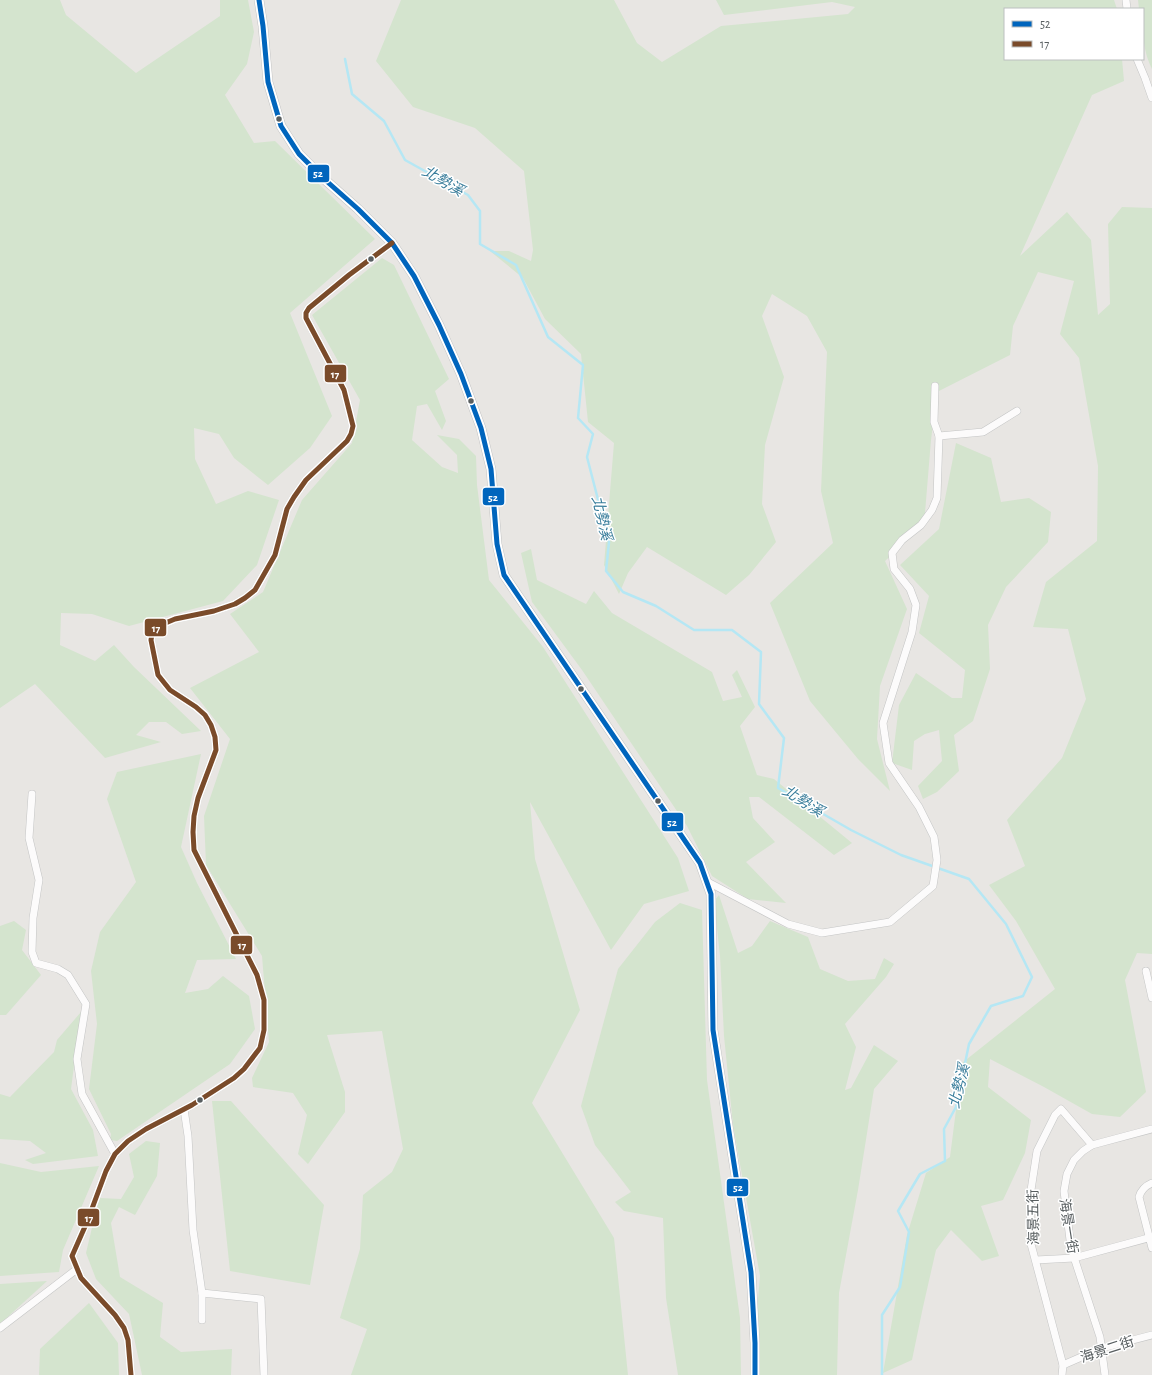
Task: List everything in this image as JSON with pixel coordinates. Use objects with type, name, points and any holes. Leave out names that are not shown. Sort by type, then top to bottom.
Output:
[{"type":"street","points":[[259,0],[268,82],[281,126],[299,154],[392,243],[414,276],[439,325],[461,374],[481,428],[491,469],[497,544],[504,575],[700,863],[711,894],[713,1030],[751,1272],[755,1343],[755,1375]]},
{"type":"street","points":[[1137,60],[1152,98]]},
{"type":"street","points":[[131,1375],[128,1340],[124,1328],[116,1315],[81,1278],[72,1256],[87,1222],[106,1171],[115,1154],[134,1137],[146,1129],[184,1109],[234,1078],[253,1059],[260,1048],[264,1030],[264,1000],[257,975],[194,850],[193,832],[198,798],[216,750],[215,737],[211,725],[205,715],[196,707],[170,690],[158,675],[151,640],[152,634],[156,627],[175,620],[214,611],[235,604],[255,590],[275,555],[287,509],[294,497],[306,480],[347,441],[353,426],[344,390],[306,318],[306,313],[309,308],[349,275],[392,243]]},
{"type":"street","points":[[706,881],[788,924],[822,933],[890,922],[933,886],[937,862],[934,837],[919,807],[889,763],[883,723],[912,632],[916,605],[910,589],[894,569],[892,553],[902,540],[921,525],[932,510],[937,498],[939,436],[934,422],[935,386]]},
{"type":"street","points":[[939,436],[983,432],[1017,411]]},
{"type":"street","points":[[32,794],[29,838],[39,880],[33,918],[32,952],[36,963],[58,969],[68,975],[86,1004],[77,1059],[82,1094],[115,1154]]},
{"type":"street","points":[[1146,971],[1152,998]]},
{"type":"street","points":[[184,1109],[188,1136],[193,1230],[202,1293],[202,1320]]},
{"type":"street","name":"海景五街","points":[[1062,1375],[1062,1365],[1031,1244],[1031,1190],[1038,1146],[1055,1115],[1061,1109],[1092,1145]]},
{"type":"street","name":"海景一街","points":[[1105,1375],[1100,1337],[1071,1248],[1064,1191],[1067,1174],[1074,1160],[1092,1145],[1152,1129]]},
{"type":"street","points":[[1152,1183],[1146,1185],[1140,1192],[1139,1197],[1151,1237],[1152,1248]]},
{"type":"street","points":[[1036,1260],[1074,1258],[1151,1237]]},
{"type":"street","points":[[0,1328],[77,1269]]},
{"type":"street","points":[[202,1293],[261,1299],[264,1375]]},
{"type":"street","name":"海景二街","points":[[1062,1365],[1102,1348],[1152,1335]]},
{"type":"green space","points":[[0,0],[60,0],[66,15],[136,73],[220,16],[220,0],[248,0],[254,32],[247,64],[225,95],[254,143],[275,141],[375,239],[290,313],[332,416],[310,448],[268,485],[234,458],[219,434],[194,428],[195,459],[216,504],[248,491],[279,500],[257,565],[223,601],[129,626],[92,614],[61,613],[60,645],[95,661],[114,645],[134,667],[201,731],[182,734],[166,722],[149,722],[136,735],[161,742],[105,758],[35,684],[0,708]]},
{"type":"green space","points":[[401,0],[614,0],[637,43],[662,62],[721,26],[848,14],[855,7],[832,2],[724,15],[716,0],[1114,0],[1117,8],[1004,8],[1004,60],[1122,60],[1124,81],[1092,95],[1020,256],[1067,212],[1091,240],[1098,315],[1110,304],[1108,224],[1122,207],[1152,208],[1152,954],[1137,953],[1125,980],[1146,1092],[1120,1117],[1092,1114],[990,1059],[988,1087],[1031,1120],[1025,1153],[1003,1200],[981,1206],[999,1256],[982,1261],[951,1230],[936,1250],[912,1360],[883,1373],[907,1235],[926,1173],[950,1157],[962,1063],[1055,989],[1016,921],[989,885],[1025,866],[1007,820],[1062,758],[1086,699],[1068,629],[1033,627],[1046,582],[1097,541],[1098,466],[1079,358],[1060,334],[1074,281],[1038,272],[1013,326],[1010,355],[937,392],[931,440],[924,525],[885,561],[907,609],[880,686],[877,739],[890,791],[858,759],[810,701],[770,603],[833,543],[821,491],[827,352],[807,316],[772,294],[762,316],[784,377],[765,445],[762,504],[776,542],[749,575],[726,595],[647,547],[628,573],[619,594],[604,565],[614,443],[588,422],[581,354],[545,319],[523,278],[490,251],[509,251],[531,261],[533,250],[524,171],[475,128],[413,107],[376,61]]},
{"type":"green space","points":[[1138,0],[1152,0],[1152,69],[1146,54],[1144,40],[1144,8],[1139,8]]},
{"type":"green space","points":[[382,258],[394,265],[449,379],[435,391],[446,421],[442,430],[427,404],[417,406],[412,440],[442,467],[458,473],[457,455],[437,435],[459,439],[476,456],[477,485],[489,580],[543,647],[678,858],[689,891],[644,904],[611,950],[530,802],[535,859],[580,1010],[532,1103],[614,1238],[628,1375],[351,1375],[367,1329],[340,1318],[360,1249],[363,1195],[392,1172],[403,1149],[382,1031],[327,1035],[345,1092],[345,1112],[308,1164],[298,1154],[307,1115],[293,1093],[253,1087],[252,1078],[269,1042],[262,956],[206,865],[204,816],[230,739],[190,688],[259,652],[230,614],[263,592],[302,500],[352,443],[360,400],[312,315]]},
{"type":"green space","points":[[956,443],[991,458],[1001,502],[1029,498],[1051,512],[1048,542],[1006,587],[988,625],[990,669],[973,721],[954,735],[959,771],[937,792],[923,799],[918,786],[942,761],[939,730],[925,734],[914,741],[912,770],[892,763],[899,705],[916,673],[952,698],[962,698],[965,670],[919,633],[929,596],[900,565],[939,529]]},
{"type":"green space","points":[[531,549],[537,580],[586,604],[594,591],[612,613],[712,672],[723,701],[742,697],[732,675],[737,670],[755,707],[740,726],[757,775],[774,779],[852,843],[834,855],[759,797],[749,797],[753,818],[775,842],[746,862],[786,903],[748,899],[712,876],[687,826],[582,670],[532,602],[521,553]]},
{"type":"green space","points":[[201,754],[181,847],[197,883],[236,959],[197,960],[185,993],[208,989],[223,976],[249,996],[255,1029],[230,1064],[117,1141],[110,1140],[111,1134],[89,1089],[97,1024],[91,971],[100,932],[136,882],[107,799],[117,772]]},
{"type":"green space","points":[[719,895],[738,953],[752,946],[770,921],[808,937],[820,969],[848,981],[875,979],[884,958],[894,964],[886,977],[845,1024],[856,1047],[845,1090],[851,1088],[874,1045],[898,1061],[874,1089],[858,1190],[839,1293],[837,1375],[757,1375],[757,1311],[760,1276],[733,1125],[724,1036],[720,956],[714,901]]},
{"type":"green space","points":[[680,903],[702,910],[707,1080],[740,1318],[741,1375],[678,1375],[666,1298],[663,1218],[624,1211],[615,1202],[631,1192],[595,1145],[581,1106],[618,969],[655,922]]},
{"type":"green space","points":[[14,921],[26,930],[22,950],[41,975],[6,1015],[0,1015],[0,926]]},
{"type":"green space","points":[[81,1012],[71,1089],[93,1130],[98,1156],[33,1164],[25,1160],[46,1153],[30,1141],[0,1139],[0,1094],[10,1097],[54,1052],[57,1040]]},
{"type":"green space","points":[[212,1101],[231,1101],[324,1205],[310,1285],[230,1271]]},
{"type":"green space","points":[[146,1141],[160,1143],[157,1176],[135,1215],[119,1207],[111,1223],[120,1277],[163,1303],[160,1337],[181,1352],[232,1349],[231,1375],[142,1375],[129,1314],[96,1279],[86,1253],[99,1198],[121,1199],[134,1177],[129,1154]]},
{"type":"green space","points":[[0,1163],[41,1172],[99,1166],[63,1250],[59,1272],[0,1276]]},
{"type":"green space","points":[[47,1281],[0,1324],[0,1284]]},
{"type":"green space","points":[[89,1303],[118,1343],[119,1375],[39,1375],[40,1349]]},
{"type":"waterway","name":"北勢溪","points":[[345,59],[352,94],[384,121],[405,160],[468,195],[480,211],[480,244],[516,265],[548,337],[583,365],[578,418],[593,434],[587,457],[609,542],[606,571],[623,592],[656,606],[694,630],[732,630],[761,652],[759,704],[784,738],[778,788],[851,830],[901,855],[969,879],[1006,924],[1032,977],[1023,996],[991,1006],[969,1044],[956,1107],[944,1129],[945,1161],[920,1174],[898,1211],[909,1232],[900,1287],[882,1315],[882,1375]]},
{"type":"transit line","name":"52","points":[[259,0],[268,82],[281,126],[299,154],[392,243],[414,276],[439,325],[461,374],[481,428],[491,469],[497,544],[504,575],[700,863],[711,894],[713,1030],[751,1272],[755,1343],[755,1375]]},
{"type":"transit line","name":"17","points":[[131,1375],[128,1340],[124,1328],[115,1315],[81,1278],[72,1256],[87,1222],[106,1171],[115,1154],[128,1141],[146,1129],[192,1105],[234,1078],[244,1069],[260,1048],[264,1030],[264,1000],[257,975],[194,850],[194,816],[198,798],[216,750],[215,737],[211,725],[205,715],[196,707],[170,690],[158,675],[151,640],[152,634],[156,627],[175,619],[214,611],[235,604],[255,590],[275,555],[287,509],[294,497],[306,480],[347,441],[353,426],[344,390],[306,318],[306,313],[309,308],[349,275],[392,243]]}]
